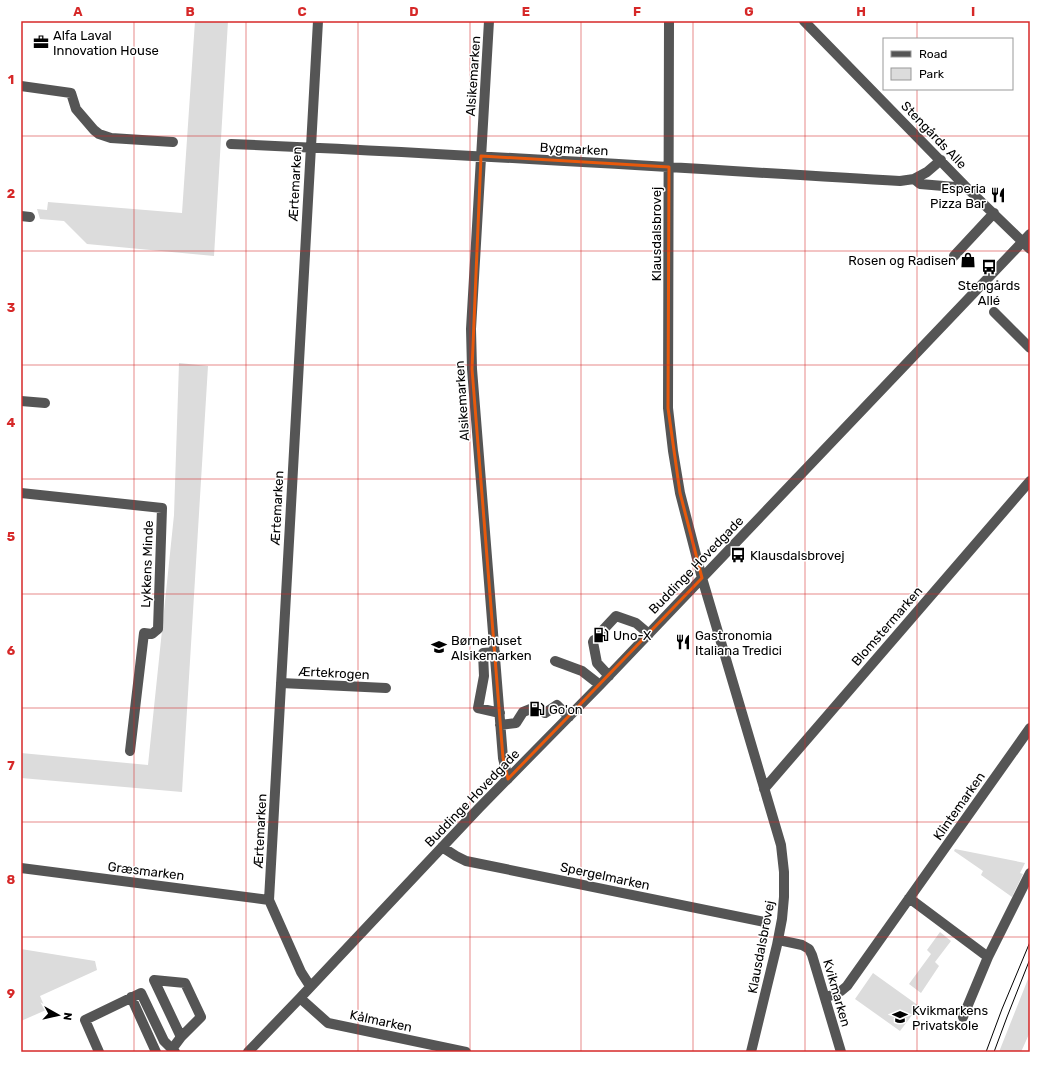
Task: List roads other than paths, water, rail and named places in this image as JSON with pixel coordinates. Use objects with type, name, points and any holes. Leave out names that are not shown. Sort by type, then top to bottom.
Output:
[{"type":"street","name":"Ærtemarken","points":[[310,986],[301,972],[269,900],[318,21]]},
{"type":"street","name":"Alsikemarken","points":[[489,21],[471,329],[472,369],[500,725],[503,758],[508,779]]},
{"type":"street","name":"Klausdalsbrovej","points":[[669,21],[668,408],[673,451],[680,493],[702,578],[781,845],[784,872],[784,904],[779,940],[751,1052]]},
{"type":"street","name":"Stengårds Alle","points":[[804,21],[968,188],[994,213],[1028,241]]},
{"type":"street","points":[[21,86],[71,93],[76,109],[99,134],[111,138],[173,142]]},
{"type":"street","name":"Bygmarken","points":[[231,144],[481,156],[900,181],[914,179],[927,172],[941,160]]},
{"type":"street","name":"Bygmarken","points":[[914,179],[920,184],[968,188]]},
{"type":"street","points":[[954,256],[994,213]]},
{"type":"street","name":"Buddinge Hovedgade","points":[[248,1052],[442,847],[1028,241]]},
{"type":"street","points":[[994,312],[1030,348]]},
{"type":"street","points":[[21,401],[45,403]]},
{"type":"street","name":"Blomstermarken","points":[[764,789],[1030,480]]},
{"type":"street","name":"Lykkens Minde","points":[[21,493],[162,508],[158,629],[152,634],[144,634],[130,751]]},
{"type":"street","points":[[602,632],[616,616],[636,623],[649,634]]},
{"type":"street","points":[[594,640],[593,642],[597,663],[609,676]]},
{"type":"street","points":[[495,652],[483,653],[484,676],[478,708],[500,713]]},
{"type":"street","points":[[555,661],[582,671],[600,685]]},
{"type":"street","name":"Ærtekrogen","points":[[281,683],[386,688]]},
{"type":"street","points":[[545,713],[557,705],[569,717]]},
{"type":"street","points":[[500,725],[516,723],[523,712],[533,708]]},
{"type":"street","name":"Klintemarken","points":[[825,998],[841,991],[847,986],[1030,728]]},
{"type":"street","name":"Spergelmarken","points":[[442,847],[466,861],[765,922]]},
{"type":"street","name":"Græsmarken","points":[[21,868],[269,900]]},
{"type":"street","points":[[963,1018],[988,957],[1030,873]]},
{"type":"street","points":[[909,898],[988,957]]},
{"type":"street","name":"Kvikmarken","points":[[779,940],[802,945],[809,949],[841,1052]]},
{"type":"street","points":[[99,1052],[85,1020],[141,992],[164,1042],[174,1051],[181,1037],[201,1017],[185,983],[154,980],[181,1037]]},
{"type":"street","points":[[131,997],[156,1052]]},
{"type":"street","name":"Kålmarken","points":[[300,998],[328,1023],[466,1052]]},
{"type":"tram line","points":[[986,1052],[1030,942]]},
{"type":"tram line","points":[[994,1052],[1030,959]]},
{"type":"place","name":"Alfa Laval Innovation House","points":[[41,42]]},
{"type":"place","name":"Esperia Pizza Bar","points":[[998,195]]},
{"type":"place","name":"Rosen og Radisen","points":[[968,260]]},
{"type":"place","name":"Stengårds Allé","points":[[989,267]]},
{"type":"place","name":"Klausdalsbrovej","points":[[738,555]]},
{"type":"place","name":"Uno-X","points":[[601,635]]},
{"type":"place","name":"Gastronomia Italiana Tredici","points":[[683,642]]},
{"type":"place","name":"Børnehuset Alsikemarken","points":[[439,647]]},
{"type":"place","name":"Go'on","points":[[537,709]]},
{"type":"place","name":"Kvikmarkens Privatskole","points":[[900,1017]]}]
